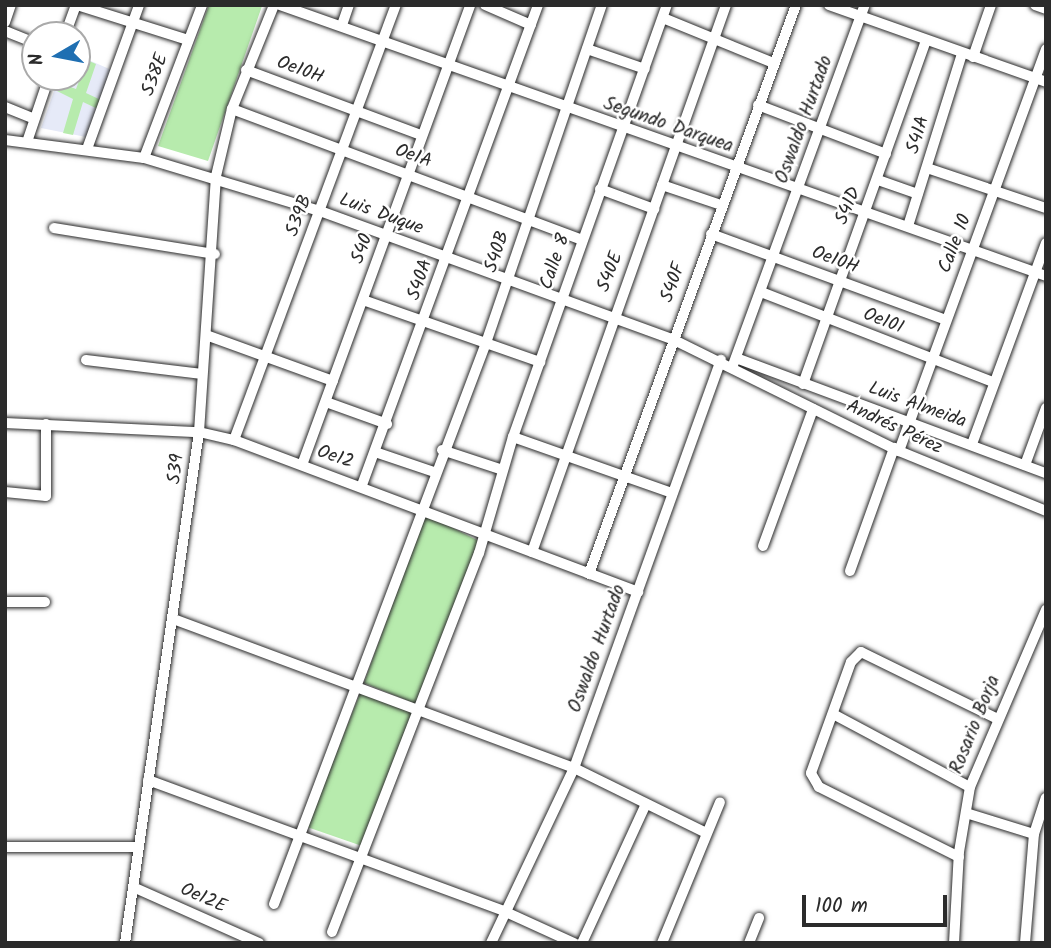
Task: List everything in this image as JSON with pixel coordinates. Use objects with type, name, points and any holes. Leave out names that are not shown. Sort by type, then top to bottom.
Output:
[{"type":"street","points":[[5,22],[11,5]]},
{"type":"street","points":[[77,5],[188,40]]},
{"type":"street","points":[[87,149],[139,5]]},
{"type":"street","name":"S38E","points":[[144,158],[202,5]]},
{"type":"street","name":"S39","points":[[125,943],[148,780],[176,620],[200,432],[202,374],[215,254],[216,176],[232,109],[274,5]]},
{"type":"street","name":"Segundo Darquea","points":[[280,5],[386,39],[674,147],[1041,274]]},
{"type":"street","points":[[342,25],[349,5]]},
{"type":"street","name":"S39B","points":[[234,440],[320,211],[346,150],[396,5]]},
{"type":"street","name":"S40","points":[[302,465],[470,5]]},
{"type":"street","points":[[485,5],[531,25]]},
{"type":"street","name":"S40A","points":[[362,485],[387,424],[538,5]]},
{"type":"street","name":"S40B","points":[[274,904],[420,506],[486,343],[602,5]]},
{"type":"street","name":"Calle 8","points":[[332,932],[419,710],[484,533],[513,437],[667,5]]},
{"type":"street","name":"S40E","points":[[532,552],[567,457],[612,317],[654,209],[726,5]]},
{"type":"street","name":"S40F","points":[[589,574],[626,478],[733,167],[796,5]]},
{"type":"street","points":[[829,5],[863,10],[926,40],[1041,81]]},
{"type":"street","points":[[973,57],[991,5]]},
{"type":"street","points":[[1035,5],[1046,9]]},
{"type":"street","name":"Oswaldo Hurtado","points":[[735,361],[863,10]]},
{"type":"street","points":[[663,18],[774,63]]},
{"type":"street","name":"S41D","points":[[803,384],[824,318],[878,180],[926,40]]},
{"type":"street","points":[[587,49],[645,69]]},
{"type":"street","name":"Calle 10","points":[[850,571],[896,450],[911,422],[994,191],[1041,81],[1046,49]]},
{"type":"street","name":"S41A","points":[[908,226],[962,54]]},
{"type":"street","name":"Oe10H","points":[[246,70],[421,135]]},
{"type":"street","points":[[27,142],[44,91]]},
{"type":"street","points":[[758,105],[886,154]]},
{"type":"street","points":[[5,107],[34,118]]},
{"type":"street","name":"Oe1A","points":[[232,109],[468,195],[582,240]]},
{"type":"street","name":"Luis Duque","points":[[5,140],[144,158],[216,176],[562,298],[721,360],[735,361]]},
{"type":"street","points":[[927,168],[1046,208]]},
{"type":"street","points":[[878,180],[918,194]]},
{"type":"street","points":[[662,185],[721,205]]},
{"type":"street","points":[[600,190],[654,209]]},
{"type":"street","points":[[54,228],[215,254]]},
{"type":"street","name":"Oe10H","points":[[711,234],[946,320]]},
{"type":"street","points":[[972,444],[993,382],[1041,274],[1046,243]]},
{"type":"street","name":"Oe10I","points":[[761,292],[993,382]]},
{"type":"street","points":[[363,300],[540,362]]},
{"type":"street","points":[[206,335],[333,381]]},
{"type":"street","points":[[86,360],[202,374]]},
{"type":"street","name":"Oswaldo Hurtado","points":[[491,943],[574,768],[721,360]]},
{"type":"street","name":"Luis Almeida","points":[[735,361],[911,422],[1046,473]]},
{"type":"street","name":"Andrés Pérez","points":[[735,361],[813,409],[896,450],[1046,510]]},
{"type":"street","points":[[326,402],[387,424]]},
{"type":"street","points":[[763,547],[813,409]]},
{"type":"street","points":[[1025,465],[1046,409]]},
{"type":"street","name":"Oe12","points":[[5,423],[200,432],[234,440],[420,506],[638,593]]},
{"type":"street","points":[[5,492],[46,496],[47,424]]},
{"type":"street","points":[[513,437],[672,493]]},
{"type":"street","points":[[443,450],[503,470]]},
{"type":"street","points":[[375,452],[434,472]]},
{"type":"street","points":[[5,602],[45,602]]},
{"type":"street","name":"Rosario Borja","points":[[954,943],[958,858],[970,787],[996,718],[1046,610]]},
{"type":"street","points":[[176,620],[574,768],[706,833]]},
{"type":"street","points":[[958,858],[812,782],[851,662],[861,652],[996,718]]},
{"type":"street","points":[[833,714],[970,787]]},
{"type":"street","points":[[148,780],[506,912],[574,943]]},
{"type":"street","points":[[1025,943],[1034,834],[1046,798]]},
{"type":"street","points":[[662,943],[720,802]]},
{"type":"street","points":[[582,943],[646,804]]},
{"type":"street","points":[[966,813],[1034,834]]},
{"type":"street","points":[[5,847],[138,846]]},
{"type":"street","name":"Oe12E","points":[[133,887],[259,943]]},
{"type":"street","points":[[749,943],[760,918]]},
{"type":"shaded area","points":[[91,61],[114,71],[91,138],[41,128],[54,91],[91,91]]},
{"type":"green space","points":[[209,5],[262,6],[208,161],[158,146]]},
{"type":"green space","points":[[91,62],[96,64],[91,78]]},
{"type":"green space","points":[[57,91],[87,91],[103,101],[100,110],[83,102],[73,135],[63,133],[73,99]]},
{"type":"green space","points":[[425,514],[479,541],[416,704],[364,683]]},
{"type":"green space","points":[[361,691],[413,713],[362,846],[307,827]]}]
